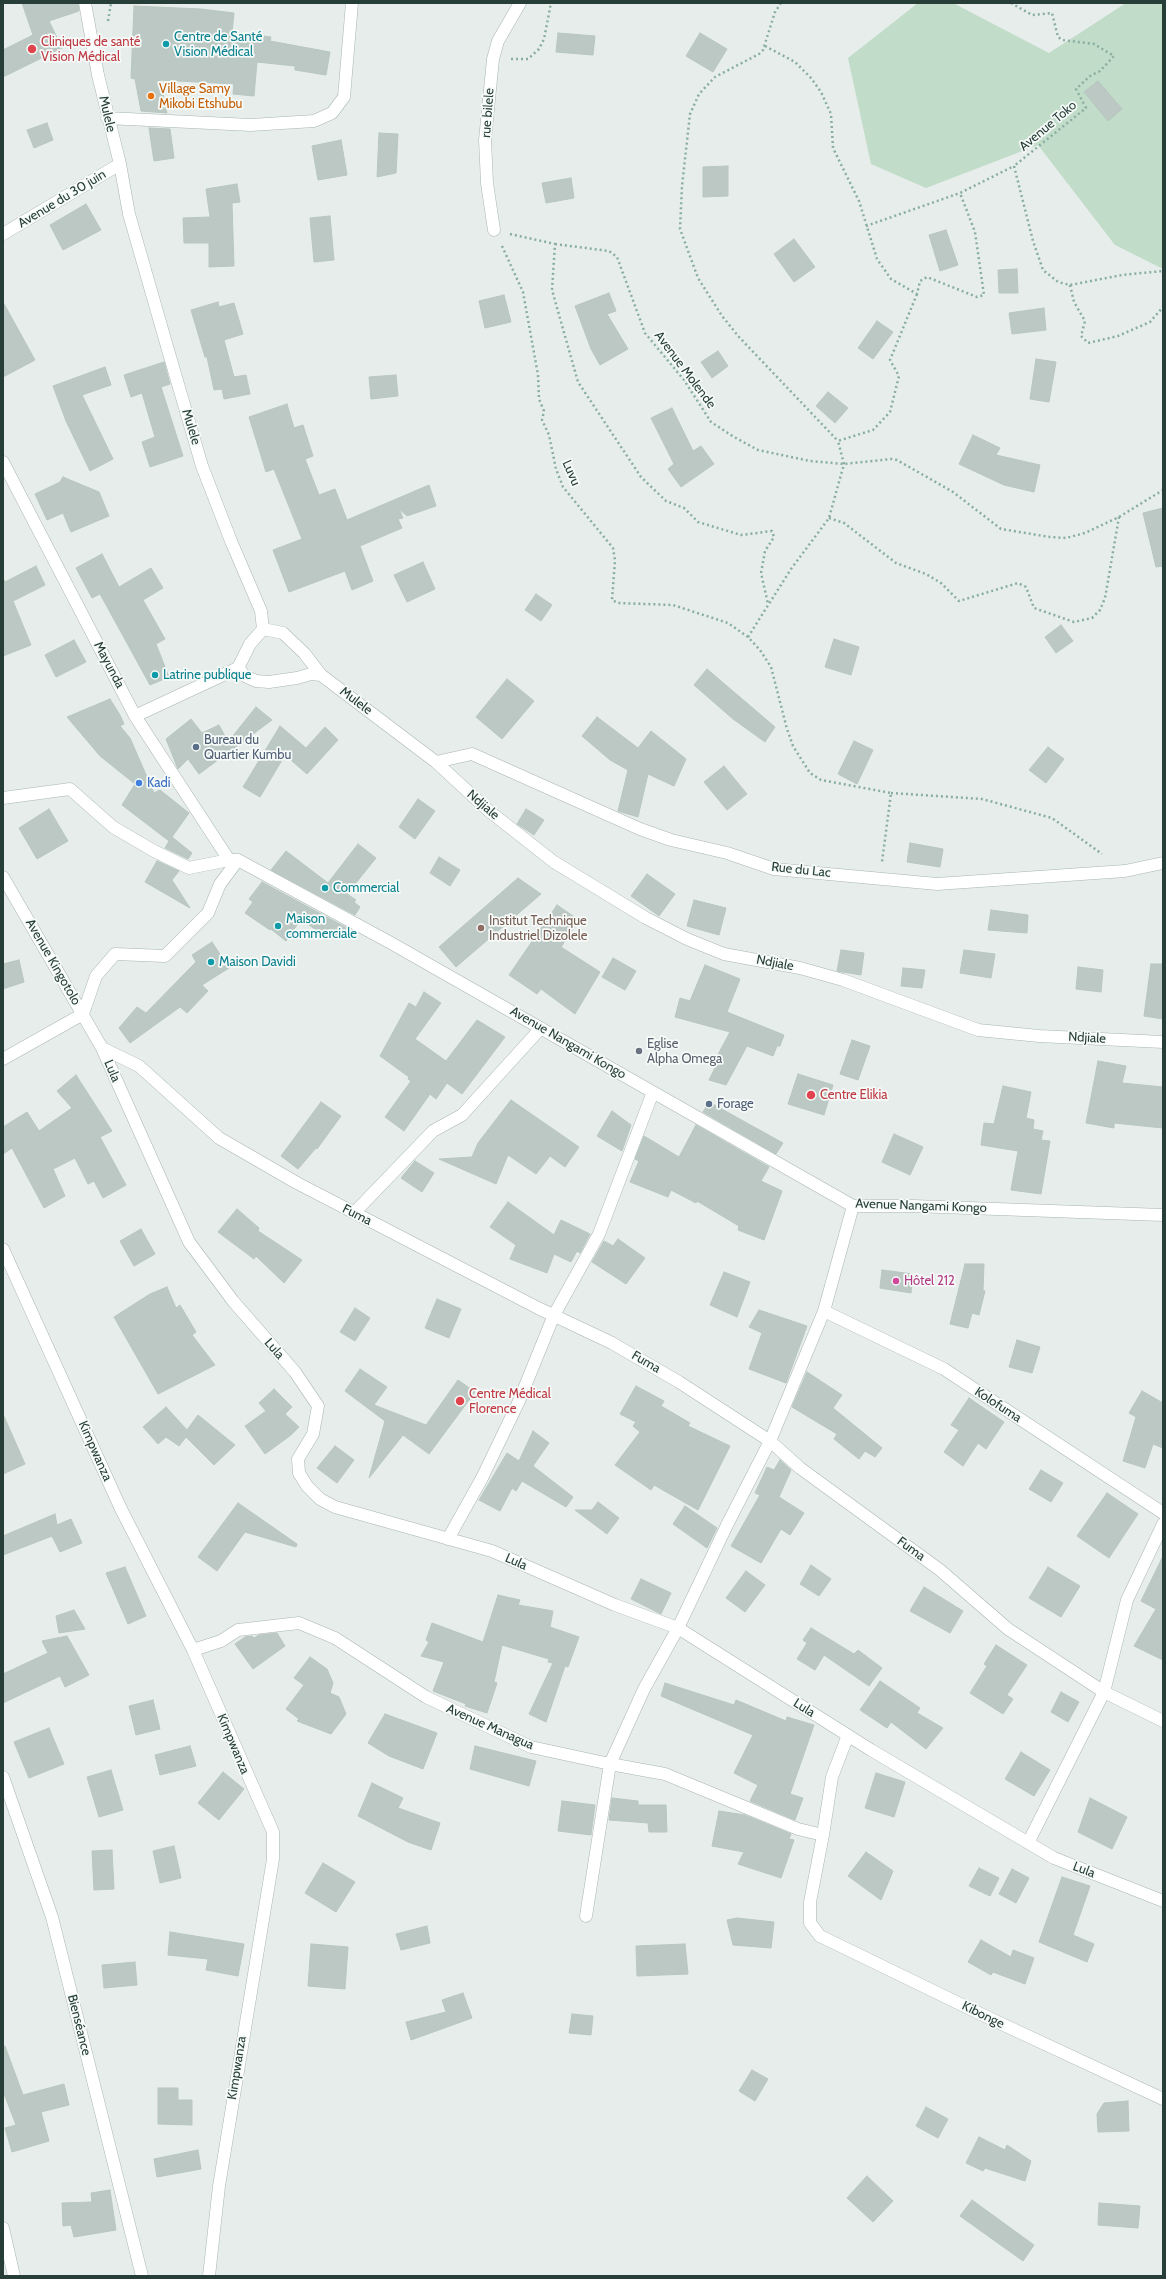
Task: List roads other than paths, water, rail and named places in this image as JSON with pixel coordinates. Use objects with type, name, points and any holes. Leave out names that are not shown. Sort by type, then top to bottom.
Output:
[{"type":"street","name":"Mulele","points":[[85,3],[107,118],[120,164],[129,214],[202,466],[231,541],[261,611],[264,629],[283,633],[304,653],[321,675],[436,762]]},
{"type":"street","points":[[107,118],[251,126],[314,121],[332,113],[344,97],[352,3]]},
{"type":"street","name":"rue bilele","points":[[494,230],[485,140],[493,59],[498,41],[520,3]]},
{"type":"street","name":"Avenue du 30 juin","points":[[3,234],[120,164]]},
{"type":"street","name":"Mayunda","points":[[3,462],[136,716],[233,860]]},
{"type":"street","points":[[136,716],[238,668],[250,644],[264,629]]},
{"type":"street","points":[[238,668],[245,676],[256,681],[269,682],[297,678],[310,674],[321,675]]},
{"type":"street","name":"Rue du Lac","points":[[436,762],[472,754],[640,828],[671,840],[727,853],[774,869],[937,884],[1125,871],[1163,863]]},
{"type":"street","name":"Ndjiale","points":[[436,762],[489,811],[554,862],[646,918],[724,954],[800,968],[836,978],[978,1030],[1039,1036],[1163,1042]]},
{"type":"street","points":[[3,798],[70,789],[113,827],[154,851],[189,868],[233,860]]},
{"type":"street","points":[[3,1059],[83,1014],[96,976],[115,954],[165,956],[208,913],[220,884],[233,860]]},
{"type":"street","name":"Avenue Nangami Kongo","points":[[233,860],[391,943],[854,1206],[913,1206],[1163,1215]]},
{"type":"street","name":"Avenue Kingotolo","points":[[3,877],[102,1048]]},
{"type":"street","points":[[354,1213],[433,1131],[462,1115],[541,1028]]},
{"type":"street","name":"Fuma","points":[[102,1048],[139,1066],[219,1138],[354,1213],[612,1343],[679,1382],[770,1441],[800,1468],[940,1570],[1008,1629],[1104,1692],[1163,1721]]},
{"type":"street","name":"Lula","points":[[102,1048],[189,1242],[233,1301],[295,1372],[318,1406],[313,1434],[298,1459],[300,1473],[307,1486],[320,1499],[334,1507],[492,1551],[615,1605],[678,1628],[848,1735],[1054,1858],[1163,1901]]},
{"type":"street","points":[[448,1539],[482,1478],[519,1401],[554,1315],[599,1234],[653,1092]]},
{"type":"street","points":[[586,1916],[610,1764],[644,1689],[678,1628],[727,1524],[770,1441],[824,1311],[854,1206]]},
{"type":"street","name":"Kimpwanza","points":[[3,1249],[121,1509],[193,1650],[273,1832],[273,1859],[219,2186],[210,2276]]},
{"type":"street","name":"Kolofuma","points":[[824,1311],[944,1369],[1163,1513]]},
{"type":"street","points":[[1028,1843],[1104,1692],[1127,1600],[1163,1524]]},
{"type":"street","name":"Avenue Managua","points":[[193,1650],[221,1641],[238,1630],[299,1623],[335,1638],[426,1698],[531,1747],[665,1774],[798,1829],[824,1835]]},
{"type":"street","points":[[824,1835],[832,1777],[848,1735]]},
{"type":"street","name":"Bienséance","points":[[3,1777],[52,1917],[142,2276]]},
{"type":"street","name":"Kibonge","points":[[824,1835],[810,1902],[810,1923],[820,1936],[989,2018],[1163,2099]]},
{"type":"street","points":[[3,2228],[14,2276]]},
{"type":"place","name":"Centre de Santé Vision Médical","points":[[166,44]]},
{"type":"place","name":"Cliniques de santé Vision Médical","points":[[32,49]]},
{"type":"place","name":"Village Samy Mikobi Etshubu","points":[[151,96]]},
{"type":"place","name":"Latrine publique","points":[[155,675]]},
{"type":"place","name":"Bureau du Quartier Kumbu","points":[[196,747]]},
{"type":"place","name":"Kadi","points":[[139,783]]},
{"type":"place","name":"Commercial","points":[[325,888]]},
{"type":"place","name":"Maison commerciale","points":[[278,926]]},
{"type":"place","name":"Institut Technique Industriel Dizolele","points":[[481,928]]},
{"type":"place","name":"Maison Davidi","points":[[211,962]]},
{"type":"place","name":"Eglise Alpha Omega","points":[[639,1051]]},
{"type":"place","name":"Centre Elikia","points":[[811,1095]]},
{"type":"place","name":"Forage","points":[[709,1104]]},
{"type":"place","name":"Hôtel 212","points":[[896,1281]]},
{"type":"place","name":"Centre Médical Florence","points":[[460,1401]]}]
